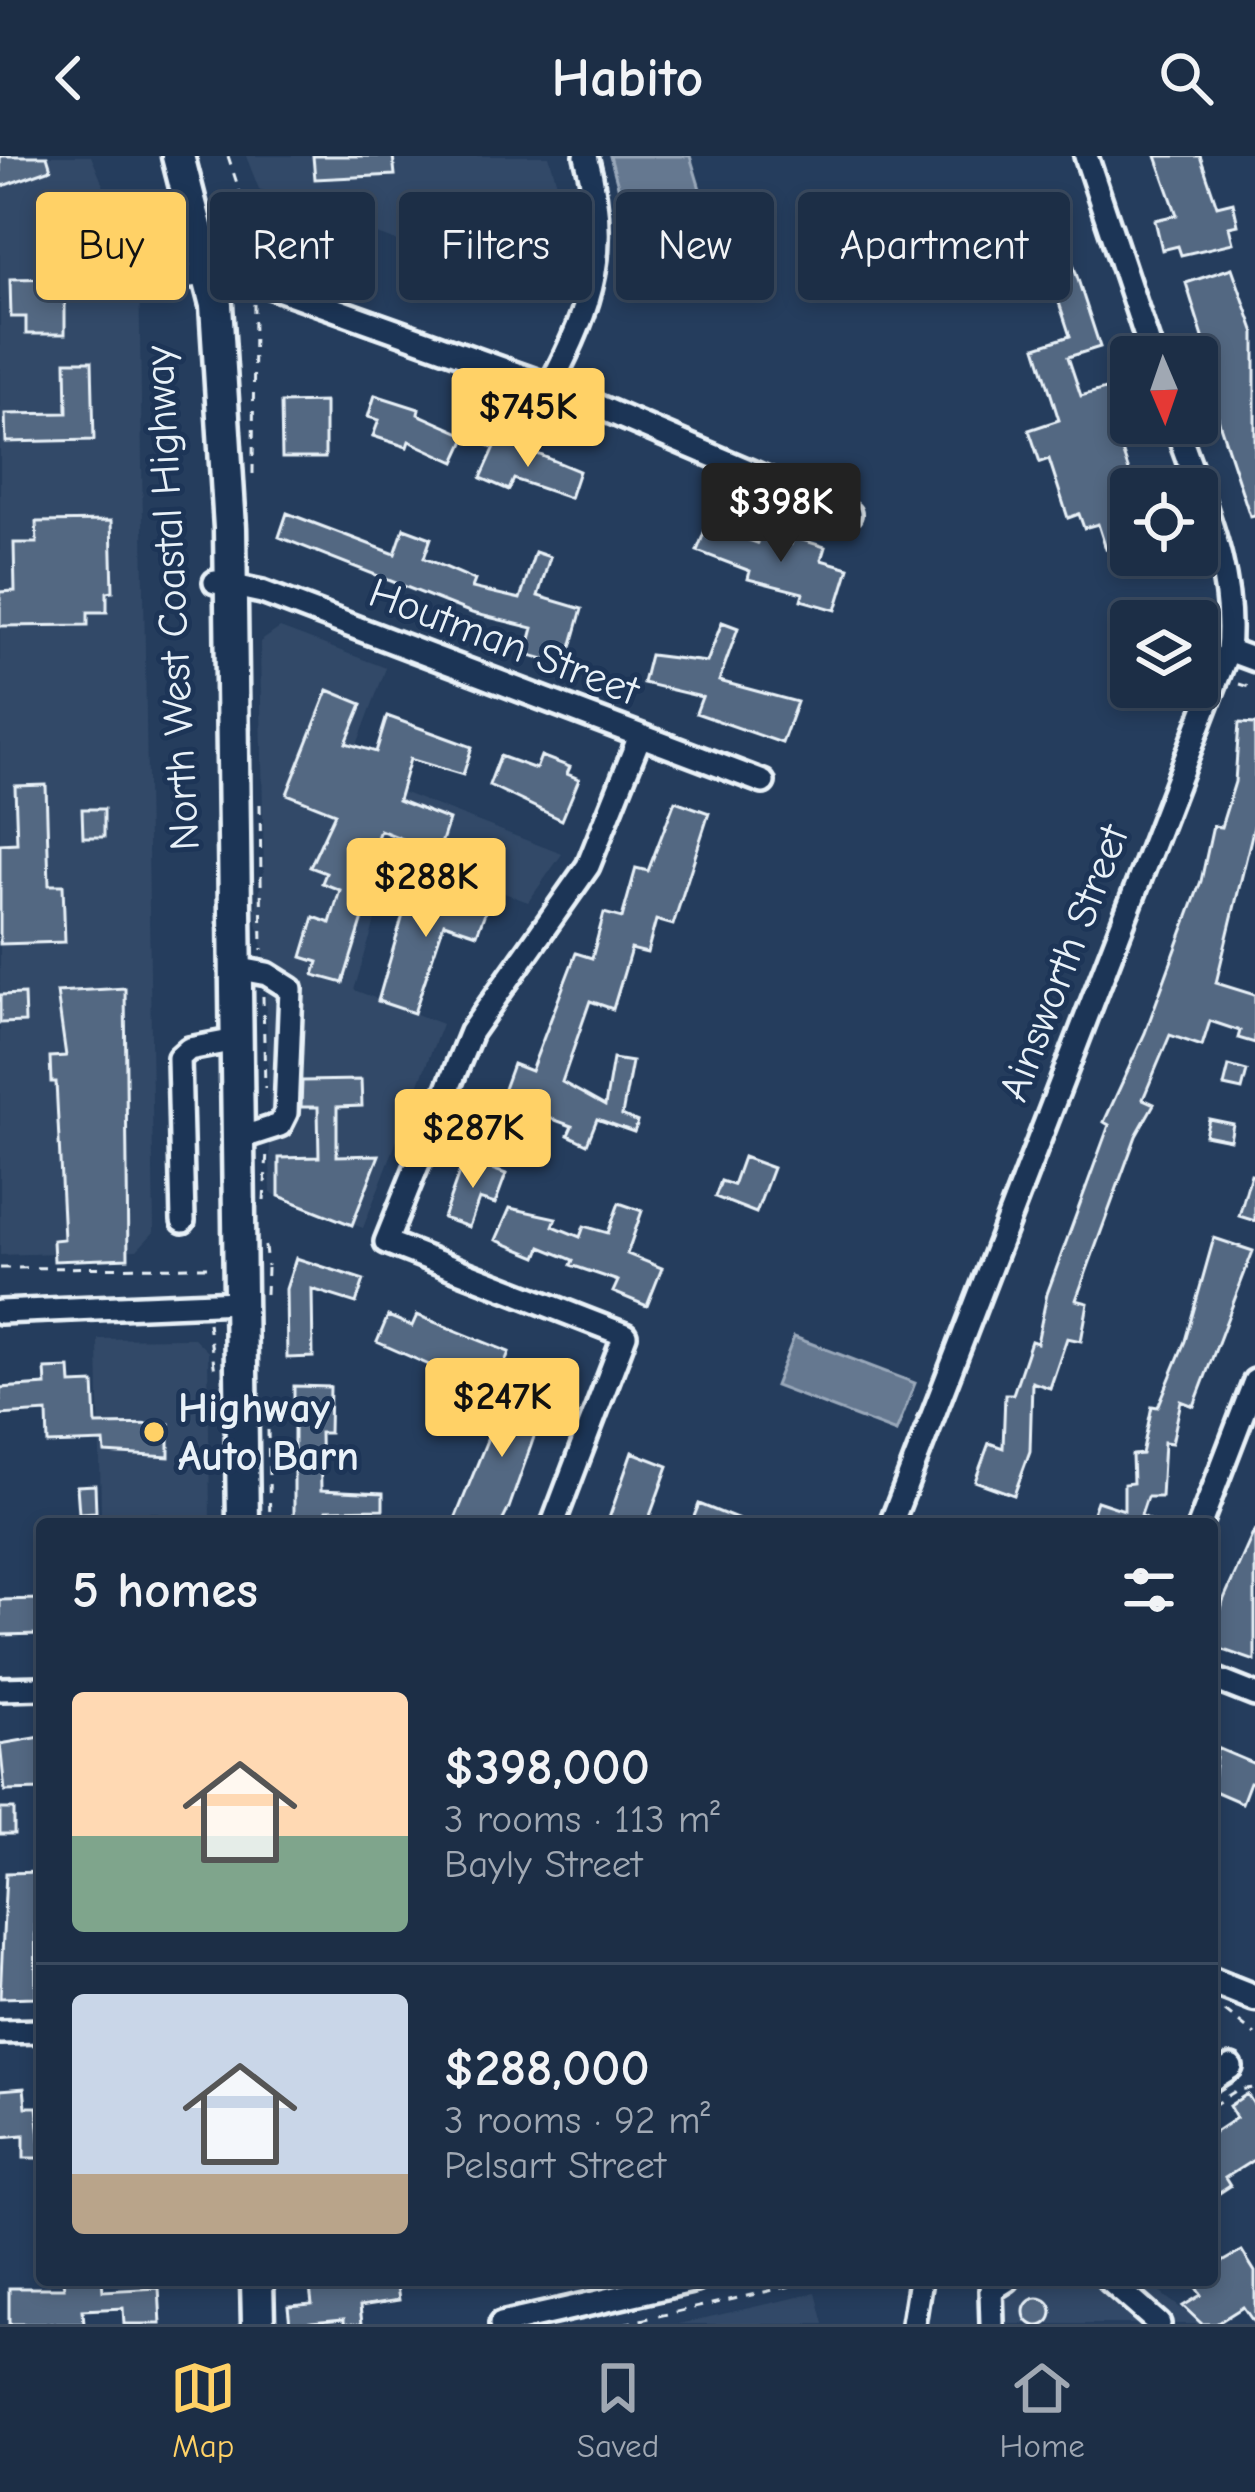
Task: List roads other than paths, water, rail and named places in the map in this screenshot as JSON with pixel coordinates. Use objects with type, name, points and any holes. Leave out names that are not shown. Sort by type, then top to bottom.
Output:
[{"type":"highway","name":"North West Coastal Highway","points":[[157,156],[200,274]]},
{"type":"highway","name":"North West Coastal Highway","points":[[178,156],[200,274],[223,583],[235,968],[243,1518]]},
{"type":"highway","points":[[257,2286],[258,2324]]},
{"type":"main road","points":[[1218,1983],[1255,1998]]},
{"type":"street","points":[[550,386],[574,341],[601,250],[586,156]]},
{"type":"street","points":[[1086,156],[1146,336]]},
{"type":"street","points":[[200,274],[230,272],[550,386],[850,514]]},
{"type":"street","name":"Ainsworth Street","points":[[893,1518],[1228,650],[1232,609],[1225,573],[1182,444]]},
{"type":"street","name":"Houtman Street","points":[[223,583],[764,782]]},
{"type":"street","points":[[1228,650],[1255,660]]},
{"type":"street","points":[[555,1518],[625,1335],[386,1242],[470,1032],[588,866],[640,736]]},
{"type":"street","points":[[235,968],[267,974],[291,989],[286,1113],[280,1125],[237,1138]]},
{"type":"street","points":[[183,1222],[179,1058],[189,1049],[236,1040]]},
{"type":"street","points":[[0,1312],[238,1302]]},
{"type":"street","points":[[1202,1518],[1255,1381]]},
{"type":"street","points":[[1218,1680],[1255,1695]]},
{"type":"street","points":[[0,1688],[36,1688]]},
{"type":"street","points":[[0,2032],[36,2032]]},
{"type":"street","points":[[501,2324],[670,2286]]},
{"type":"street","points":[[913,2324],[919,2286]]},
{"type":"street","points":[[992,2324],[991,2290],[997,2286]]},
{"type":"street","points":[[1116,2286],[1159,2324]]},
{"type":"place","name":"Highway Auto Barn","points":[[154,1432]]}]
